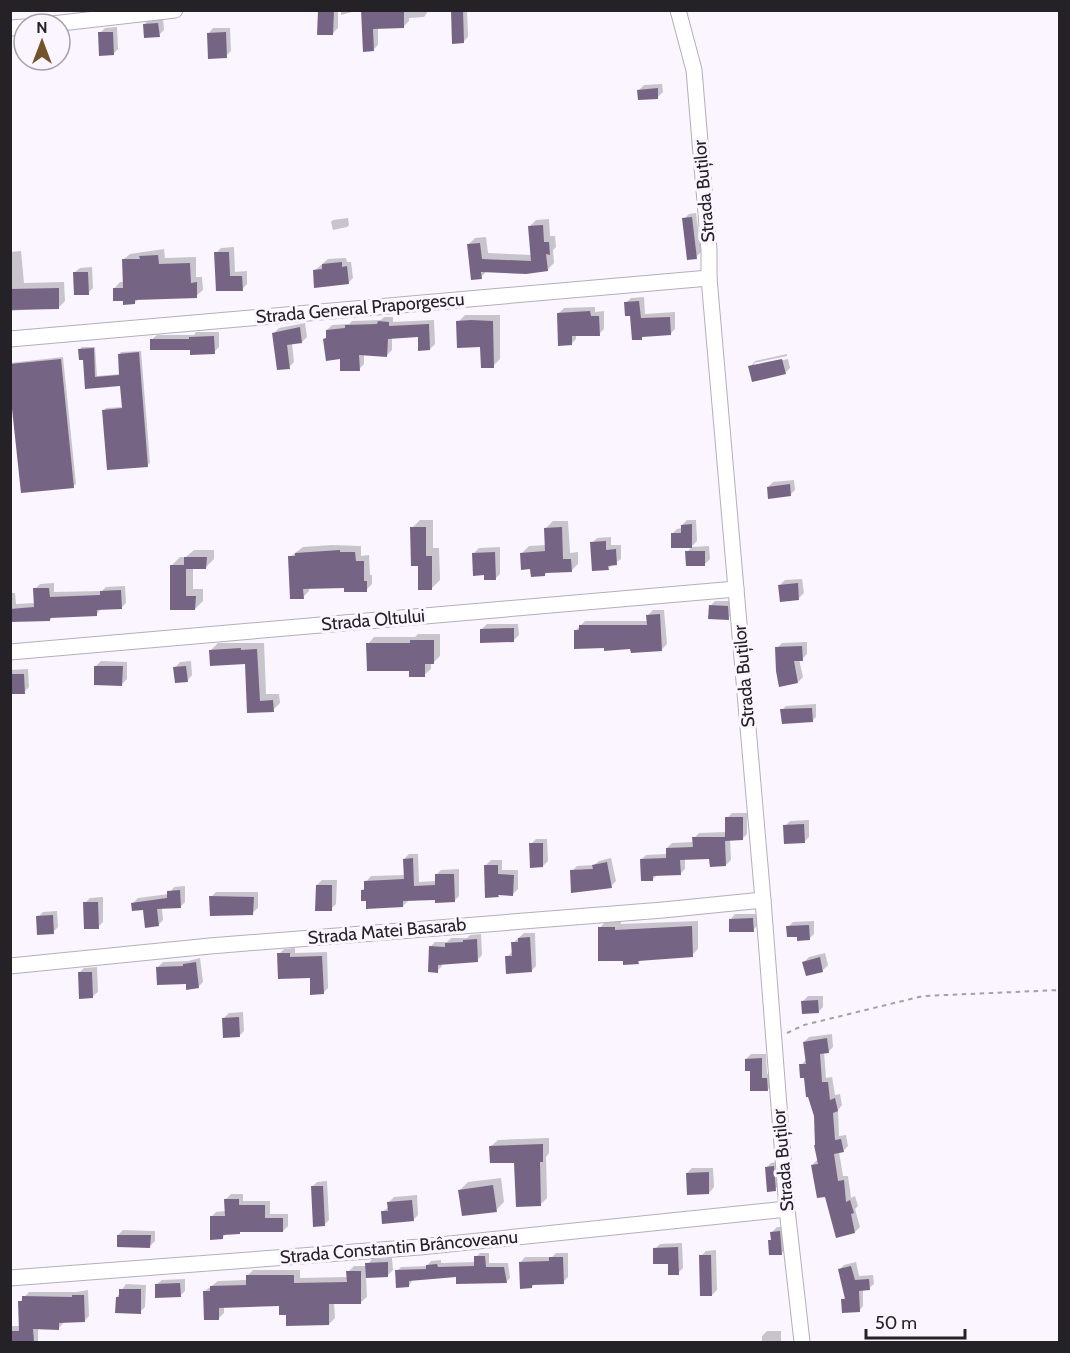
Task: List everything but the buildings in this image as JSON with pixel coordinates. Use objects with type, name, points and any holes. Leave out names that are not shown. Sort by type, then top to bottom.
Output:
[{"type":"street","points":[[72,22],[175,10]]},
{"type":"street","name":"Strada Buților","points":[[678,10],[694,70],[709,250],[709,278],[763,900],[787,1209],[802,1342]]},
{"type":"street","name":"Strada General Praporgescu","points":[[10,339],[709,278]]},
{"type":"street","name":"Strada Oltului","points":[[10,652],[736,589]]},
{"type":"street","name":"Strada Matei Basarab","points":[[10,966],[210,946],[763,900]]},
{"type":"street","name":"Strada Constantin Brâncoveanu","points":[[10,1278],[420,1247],[787,1209]]},
{"type":"path","points":[[774,1039],[804,1025],[923,996],[1059,990]]}]
